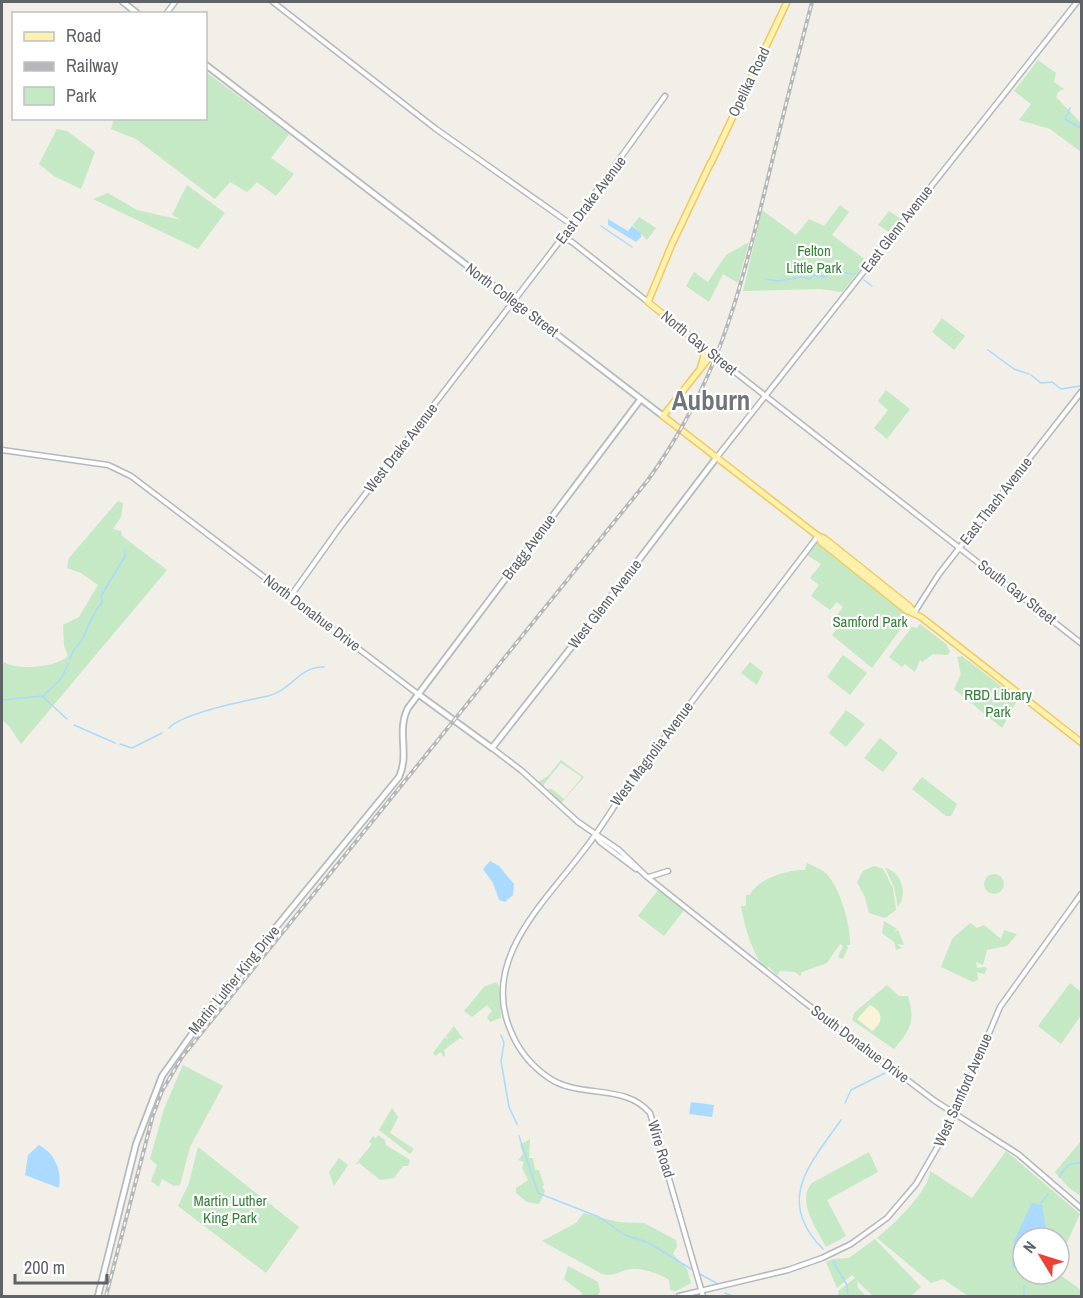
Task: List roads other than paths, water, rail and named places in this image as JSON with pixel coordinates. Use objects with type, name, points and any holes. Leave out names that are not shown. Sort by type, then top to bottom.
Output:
[{"type":"main road","points":[[123,2],[136,12]]},
{"type":"main road","name":"Opelika Road","points":[[648,302],[696,191],[787,2]]},
{"type":"main road","name":"North College Street","points":[[207,66],[717,457],[818,536],[821,542],[906,610],[914,613],[1082,743]]},
{"type":"main road","name":"North Gay Street","points":[[648,302],[712,354]]},
{"type":"main road","points":[[700,345],[704,356],[700,370]]},
{"type":"main road","points":[[663,416],[712,354]]},
{"type":"main road","name":"Bragg Avenue","points":[[418,694],[640,400]]},
{"type":"main road","name":"West Glenn Avenue","points":[[492,748],[717,457]]},
{"type":"main road","name":"North Donahue Drive","points":[[418,694],[492,748]]},
{"type":"main road","name":"Martin Luther King Drive","points":[[98,1296],[136,1144],[162,1076],[187,1038],[399,777],[405,760],[404,719],[418,694]]},
{"type":"street","points":[[273,2],[436,129],[571,226],[572,242]]},
{"type":"street","name":"East Glenn Avenue","points":[[717,457],[1077,2]]},
{"type":"street","name":"East Drake Avenue","points":[[513,301],[571,226],[665,96]]},
{"type":"street","name":"North Gay Street","points":[[562,238],[572,242],[648,302]]},
{"type":"street","name":"West Drake Avenue","points":[[290,597],[513,301]]},
{"type":"street","name":"North Gay Street","points":[[712,354],[867,474]]},
{"type":"street","name":"East Thach Avenue","points":[[914,613],[960,548],[1082,391]]},
{"type":"street","name":"North Donahue Drive","points":[[2,450],[118,468],[181,513],[418,694]]},
{"type":"street","name":"South Gay Street","points":[[867,474],[1082,644]]},
{"type":"street","name":"West Magnolia Avenue","points":[[502,980],[514,943],[596,835],[629,784],[818,536]]},
{"type":"street","name":"North Donahue Drive","points":[[492,748],[596,835]]},
{"type":"street","name":"South Donahue Drive","points":[[596,835],[600,842],[644,874],[809,1006],[935,1101],[1018,1154],[1082,1209]]},
{"type":"street","points":[[644,874],[655,876],[668,871]]},
{"type":"street","name":"West Samford Avenue","points":[[679,1296],[702,1294],[837,1252],[871,1231],[903,1201],[916,1184],[955,1114],[1000,1006],[1082,893]]},
{"type":"street","name":"Wire Road","points":[[502,980],[503,1010],[508,1024],[517,1044],[533,1066],[559,1083],[587,1092],[622,1095],[640,1104],[650,1113],[702,1294]]},
{"type":"water","points":[[608,219],[628,231],[632,226],[641,233],[641,237],[636,242],[608,225]]},
{"type":"water","points":[[490,861],[499,866],[514,884],[513,895],[505,902],[499,900],[493,883],[483,869]]},
{"type":"water","points":[[691,1102],[714,1105],[712,1117],[689,1114]]},
{"type":"water","points":[[39,1145],[56,1163],[60,1181],[59,1188],[25,1175],[28,1155]]},
{"type":"water","points":[[1032,1203],[1042,1205],[1045,1226],[1021,1226]]},
{"type":"waterway","points":[[1070,108],[1065,119],[1082,129]]},
{"type":"waterway","points":[[601,226],[632,247]]},
{"type":"waterway","points":[[765,279],[778,281],[802,277],[810,279],[814,275],[824,277],[835,272],[855,274]]},
{"type":"waterway","points":[[864,280],[872,286]]},
{"type":"waterway","points":[[988,350],[1014,369],[1029,374]]},
{"type":"waterway","points":[[1031,375],[1041,383],[1052,382],[1061,389],[1080,386]]},
{"type":"waterway","points":[[70,659],[102,602],[101,596],[125,556],[125,549]]},
{"type":"waterway","points":[[43,696],[61,679],[68,664]]},
{"type":"waterway","points":[[169,728],[176,722],[201,712],[276,693],[308,670],[324,667]]},
{"type":"waterway","points":[[2,700],[42,696],[67,719]]},
{"type":"waterway","points":[[74,725],[115,743]]},
{"type":"waterway","points":[[120,744],[132,748],[162,733]]},
{"type":"waterway","points":[[501,1035],[504,1043],[501,1061],[509,1107],[517,1124]]},
{"type":"waterway","points":[[845,1103],[851,1090],[885,1073]]},
{"type":"waterway","points":[[823,1249],[809,1232],[801,1215],[799,1199],[802,1183],[809,1168],[841,1120]]},
{"type":"waterway","points":[[519,1136],[538,1193],[599,1217],[625,1235],[649,1243],[691,1269]]},
{"type":"waterway","points":[[1059,1177],[1068,1165],[1082,1162]]},
{"type":"waterway","points":[[1041,1203],[1048,1194]]},
{"type":"waterway","points":[[833,1261],[847,1285],[848,1296]]},
{"type":"waterway","points":[[700,1274],[718,1284]]},
{"type":"waterway","points":[[1024,1286],[1024,1296]]},
{"type":"waterway","points":[[725,1293],[733,1296]]},
{"type":"railway","points":[[106,1296],[153,1115],[162,1091],[182,1057],[648,480],[693,408],[710,372],[736,299],[812,2]]},
{"type":"district","name":"Auburn","points":[[711,401]]},
{"type":"park label","name":"Felton Little Park","points":[[814,260]]},
{"type":"park label","name":"Samford Park","points":[[870,622]]},
{"type":"park label","name":"RBD Library Park","points":[[998,704]]},
{"type":"park label","name":"Martin Luther King Park","points":[[230,1210]]}]
